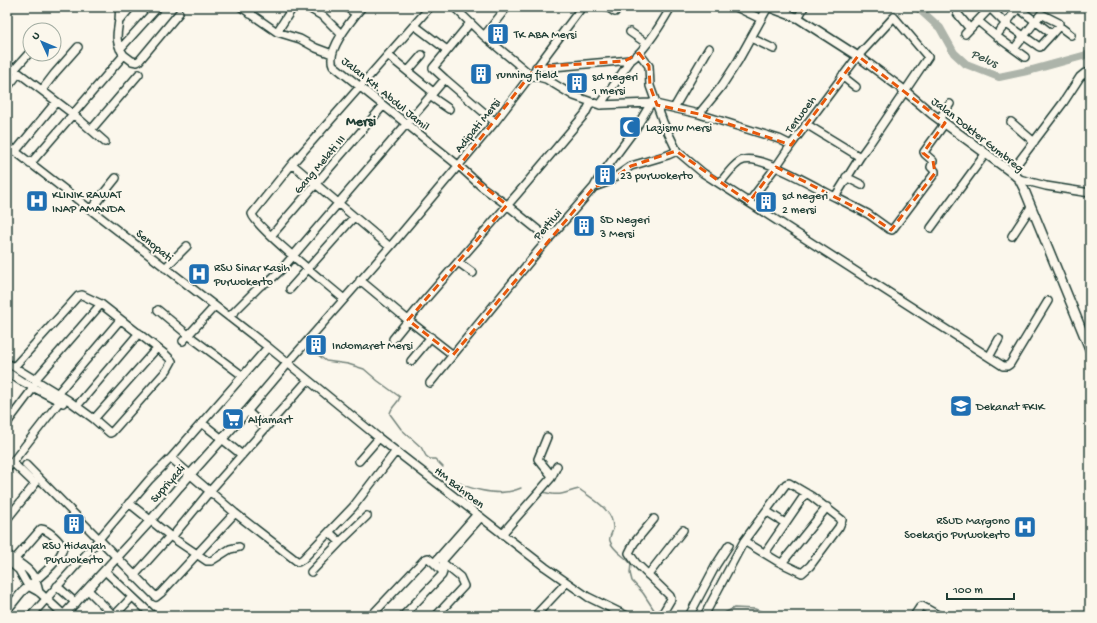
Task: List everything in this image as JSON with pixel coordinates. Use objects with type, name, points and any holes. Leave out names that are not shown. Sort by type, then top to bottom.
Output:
[{"type":"main road","name":"Jalan Dokter Gumbreg","points":[[768,7],[798,18],[858,56],[1011,172],[1018,179],[1024,189],[1090,350]]},
{"type":"main road","name":"Supriyadi","points":[[63,615],[76,603],[151,520],[287,364]]},
{"type":"street","points":[[119,7],[120,20],[116,34],[122,52],[137,62],[179,13]]},
{"type":"street","points":[[120,20],[131,7]]},
{"type":"street","points":[[30,164],[73,114],[158,7]]},
{"type":"street","points":[[241,7],[277,32],[332,54]]},
{"type":"street","points":[[250,14],[254,7]]},
{"type":"street","points":[[277,32],[293,7]]},
{"type":"street","points":[[307,7],[324,17],[341,34]]},
{"type":"street","points":[[346,7],[356,14]]},
{"type":"street","name":"Jalan KH. Abdul Jamil","points":[[362,7],[341,34],[332,54],[331,62],[333,65],[459,166],[482,187],[508,205],[549,239]]},
{"type":"street","points":[[344,299],[271,236],[253,218],[252,214],[292,164],[430,7]]},
{"type":"street","points":[[454,7],[468,25],[484,36],[529,78],[546,79],[589,106],[652,105],[699,114],[721,87],[768,7]]},
{"type":"street","points":[[484,36],[507,7]]},
{"type":"street","points":[[607,7],[615,12]]},
{"type":"street","points":[[600,105],[631,60],[639,53],[671,7]]},
{"type":"street","points":[[736,7],[761,19]]},
{"type":"street","points":[[798,18],[804,7]]},
{"type":"street","points":[[957,13],[968,31],[990,7],[1005,23],[1023,37],[1040,47],[1059,26]]},
{"type":"street","name":"Adipati Mersi","points":[[287,364],[459,166],[529,78],[580,8]]},
{"type":"street","points":[[996,36],[1018,8],[1052,34]]},
{"type":"street","points":[[1014,49],[1042,14],[1059,23],[1059,26],[1071,35]]},
{"type":"street","name":"Terwoeh","points":[[699,114],[779,139],[791,145],[858,56],[894,17],[928,57],[905,91]]},
{"type":"street","points":[[978,20],[996,36],[1026,57]]},
{"type":"street","points":[[414,25],[446,50]]},
{"type":"street","points":[[468,25],[446,50],[433,68],[444,80],[495,122]]},
{"type":"street","points":[[630,32],[646,43]]},
{"type":"street","points":[[751,38],[774,49]]},
{"type":"street","points":[[42,90],[78,47]]},
{"type":"street","points":[[674,108],[710,48]]},
{"type":"street","points":[[639,53],[649,66],[652,105],[660,114],[677,151],[704,173],[1003,366],[1010,364],[1048,302]]},
{"type":"street","points":[[408,71],[422,55]]},
{"type":"street","points":[[390,57],[408,71],[449,109]]},
{"type":"street","points":[[536,67],[631,60]]},
{"type":"street","points":[[7,88],[23,62]]},
{"type":"street","points":[[7,64],[73,114],[105,142]]},
{"type":"street","points":[[1011,172],[1063,103],[1080,77],[1085,73],[1090,76]]},
{"type":"street","points":[[91,130],[139,74]]},
{"type":"street","points":[[842,76],[856,87]]},
{"type":"street","points":[[228,317],[260,286],[272,279],[294,256],[444,80]]},
{"type":"street","points":[[835,197],[846,177],[905,91]]},
{"type":"street","points":[[15,152],[56,102]]},
{"type":"street","points":[[720,183],[737,164],[745,159],[760,161],[777,166],[868,214],[892,230],[935,173],[931,167],[933,161],[924,152],[950,104]]},
{"type":"street","name":"Pertiwi","points":[[430,383],[594,187],[652,105]]},
{"type":"street","name":"Gang Melati III","points":[[271,236],[383,106]]},
{"type":"street","points":[[394,339],[408,320],[508,205],[589,106]]},
{"type":"street","points":[[1011,122],[1034,142]]},
{"type":"street","points":[[806,124],[860,157]]},
{"type":"street","points":[[749,202],[791,145]]},
{"type":"street","name":"Senopati","points":[[7,146],[91,209],[268,347],[287,364]]},
{"type":"street","points":[[594,187],[608,182],[631,166],[677,151]]},
{"type":"street","points":[[931,228],[986,154]]},
{"type":"street","points":[[292,164],[390,247]]},
{"type":"street","points":[[846,177],[862,184]]},
{"type":"street","points":[[91,209],[116,178]]},
{"type":"street","points":[[1018,179],[1046,186],[1090,193]]},
{"type":"street","points":[[1012,236],[1031,207]]},
{"type":"street","points":[[290,289],[354,217]]},
{"type":"street","points":[[165,268],[187,246]]},
{"type":"street","points":[[458,262],[473,273]]},
{"type":"street","points":[[360,280],[453,355]]},
{"type":"street","points":[[7,363],[9,372],[21,381],[34,387],[58,393],[94,419],[110,433],[147,394],[171,364],[171,360],[101,304],[84,295],[78,296],[9,372]]},
{"type":"street","points":[[35,380],[101,304]]},
{"type":"street","points":[[185,338],[215,306]]},
{"type":"street","points":[[158,310],[185,338],[243,376]]},
{"type":"street","points":[[58,393],[120,320]]},
{"type":"street","points":[[77,406],[139,333]]},
{"type":"street","points":[[411,361],[431,337]]},
{"type":"street","points":[[989,357],[999,339]]},
{"type":"street","points":[[31,616],[149,480],[171,458],[268,347]]},
{"type":"street","points":[[94,419],[157,348]]},
{"type":"street","name":"HM Bahroen","points":[[287,364],[379,438],[566,582],[588,597],[627,616]]},
{"type":"street","points":[[9,372],[25,374],[35,380],[60,401],[77,406]]},
{"type":"street","points":[[21,381],[25,374]]},
{"type":"street","points":[[134,576],[171,537],[308,380]]},
{"type":"street","points":[[7,423],[34,387]]},
{"type":"street","points":[[7,469],[60,401]]},
{"type":"street","points":[[247,411],[266,428]]},
{"type":"street","points":[[202,423],[242,456]]},
{"type":"street","points":[[547,437],[538,458],[552,476]]},
{"type":"street","points":[[359,461],[379,438]]},
{"type":"street","points":[[171,458],[235,513],[298,562],[303,559],[353,508],[396,451]]},
{"type":"street","points":[[7,519],[35,484],[12,462]]},
{"type":"street","points":[[26,465],[134,576],[157,597],[235,513]]},
{"type":"street","points":[[502,534],[549,481],[557,466]]},
{"type":"street","points":[[704,616],[744,541],[786,484],[789,483],[806,493],[841,517],[842,520],[842,523],[810,566],[802,573],[744,541]]},
{"type":"street","points":[[765,553],[806,493]]},
{"type":"street","points":[[129,503],[171,537],[207,561],[211,561],[230,549],[239,547]]},
{"type":"street","points":[[782,563],[827,507]]},
{"type":"street","points":[[766,511],[785,523]]},
{"type":"street","points":[[311,572],[367,516]]},
{"type":"street","points":[[434,563],[479,516]]},
{"type":"street","points":[[436,616],[464,586],[460,577],[444,563],[443,560],[479,516]]},
{"type":"street","points":[[654,519],[634,543],[629,553],[636,563],[670,596],[671,599],[662,615]]},
{"type":"street","points":[[7,610],[28,586],[53,564],[63,550],[60,543],[46,530],[41,529],[9,557]]},
{"type":"street","points":[[648,575],[683,530]]},
{"type":"street","points":[[329,532],[340,542]]},
{"type":"street","points":[[689,616],[716,565],[729,545]]},
{"type":"street","points":[[9,557],[31,572],[36,580],[39,592]]},
{"type":"street","points":[[9,557],[28,586],[39,592],[63,615]]},
{"type":"street","points":[[371,616],[425,559],[428,558],[443,572],[443,574],[403,616]]},
{"type":"street","points":[[105,571],[153,616]]},
{"type":"street","points":[[536,616],[566,582]]},
{"type":"street","points":[[57,586],[76,603]]},
{"type":"street","points":[[88,590],[114,616],[132,597]]},
{"type":"street","points":[[914,616],[922,606],[940,616]]},
{"type":"highlighted area","points":[[639,53],[649,66],[650,86],[657,105],[699,114],[791,145],[858,56],[945,123],[923,153],[933,161],[935,173],[891,230],[868,214],[776,167],[749,202],[676,151],[631,166],[608,182],[594,187],[453,355],[408,320],[507,205],[459,166],[536,67],[625,61]]},
{"type":"waterway","name":"Pelus","points":[[917,7],[940,28],[954,53],[966,64],[999,77],[1032,70],[1090,54]]},
{"type":"waterway","points":[[309,348],[326,361],[348,364],[364,369],[400,397],[390,414],[401,429],[421,447],[426,456],[430,459],[435,459],[443,467]]},
{"type":"waterway","points":[[460,483],[488,492],[509,492],[521,488]]},
{"type":"waterway","points":[[543,492],[558,494],[579,489],[606,510],[612,521],[613,529],[610,536],[612,545],[616,551],[626,558],[631,564],[630,573],[632,581],[643,593],[658,616]]},
{"type":"waterway","points":[[719,616],[734,608],[755,609],[773,616]]},
{"type":"place","name":"TK ABA Mersi","points":[[498,34]]},
{"type":"place","name":"running field","points":[[481,74]]},
{"type":"place","name":"sd negeri 1 mersi","points":[[577,83]]},
{"type":"place","name":"Lazismu Mersi","points":[[630,127]]},
{"type":"place","name":"23 purwokerto","points":[[605,175]]},
{"type":"place","name":"KLINIK RAWAT INAP AMANDA","points":[[37,201]]},
{"type":"place","name":"sd negeri 2 mersi","points":[[766,202]]},
{"type":"place","name":"SD Negeri 3 Mersi","points":[[584,226]]},
{"type":"place","name":"RSU Sinar Kasih Purwokerto","points":[[199,274]]},
{"type":"place","name":"Indomaret Mersi","points":[[316,345]]},
{"type":"place","name":"Dekanat FKIK","points":[[961,406]]},
{"type":"place","name":"Alfamart","points":[[233,419]]},
{"type":"place","name":"RSU Hidayah Purwokerto","points":[[74,524]]},
{"type":"place","name":"RSUD Margono Soekarjo Purwokerto","points":[[1025,527]]},
{"type":"district","name":"Mersi","points":[[361,120]]}]
